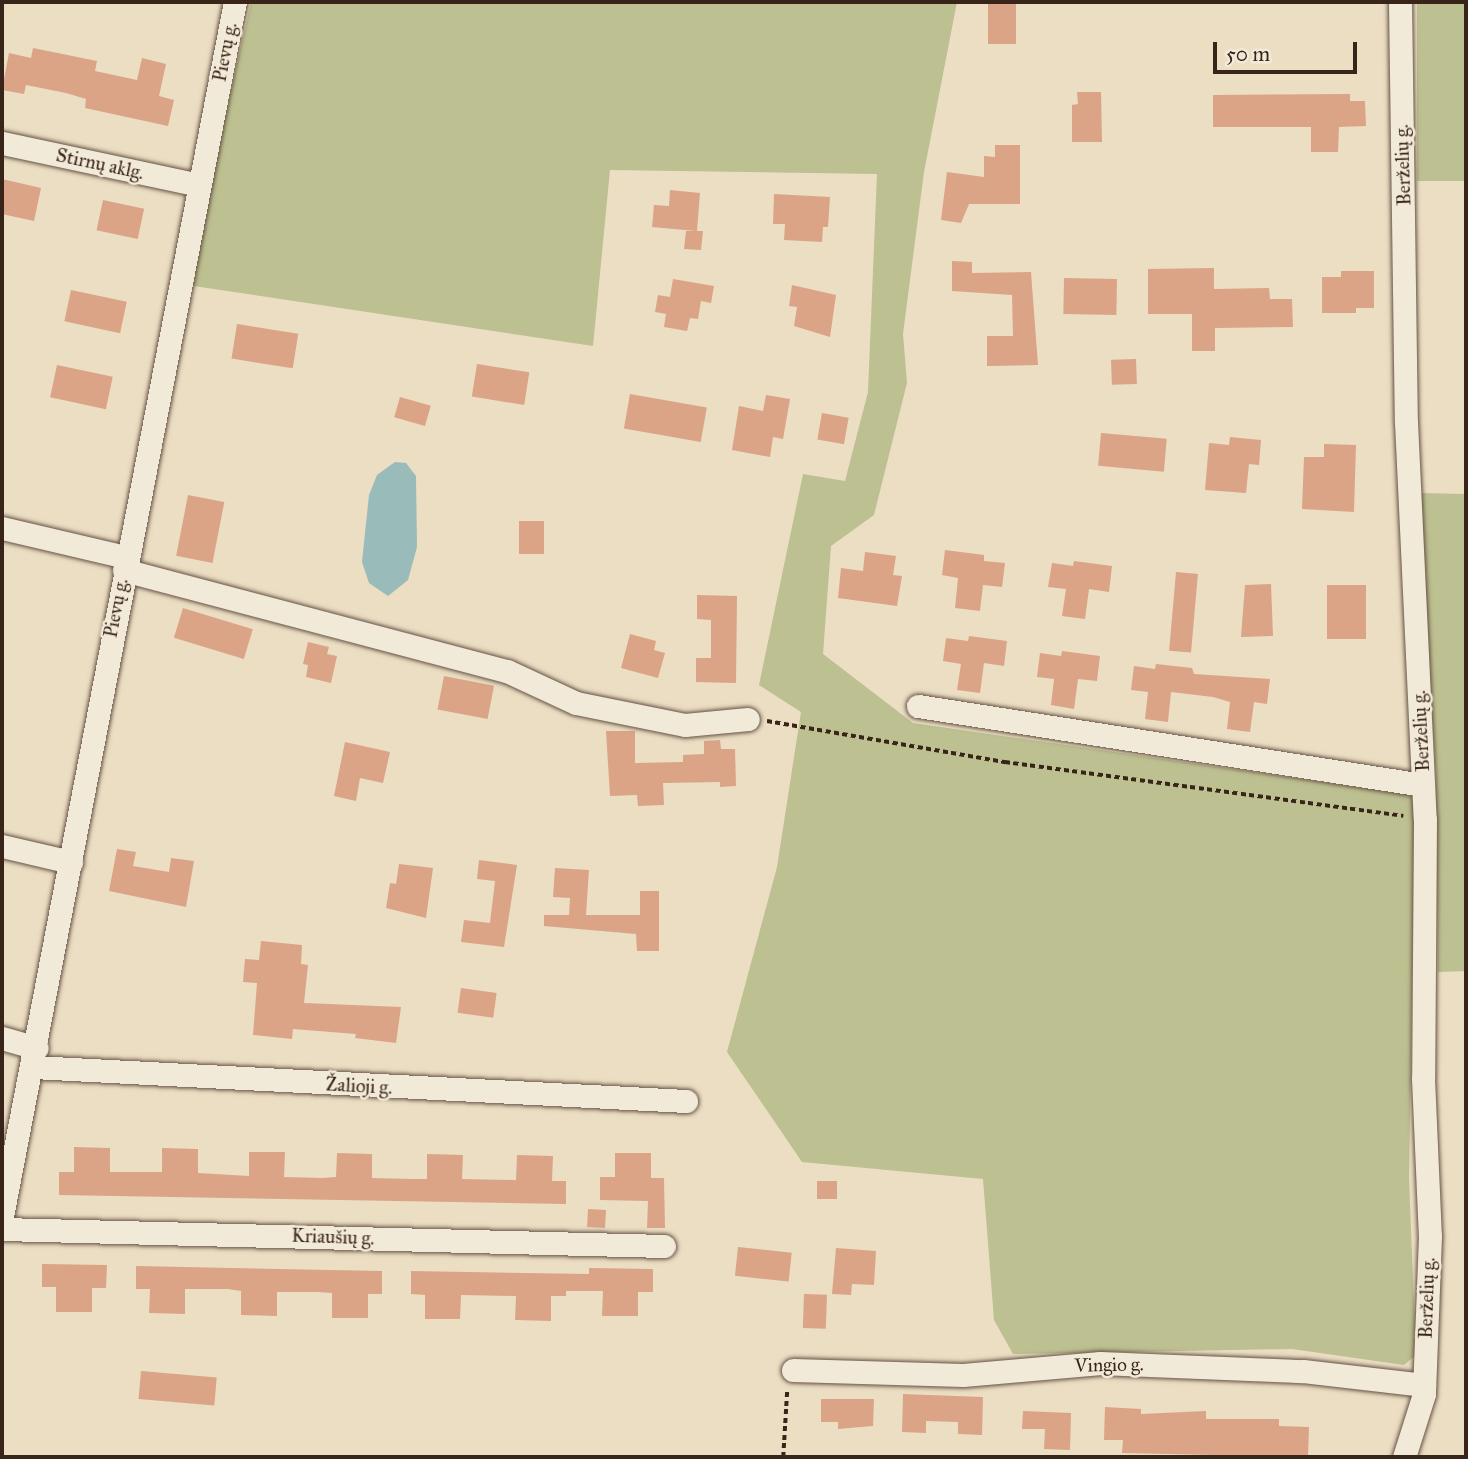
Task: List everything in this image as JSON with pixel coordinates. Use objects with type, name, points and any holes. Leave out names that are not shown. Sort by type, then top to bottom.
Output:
[{"type":"street","name":"Pievų g.","points":[[2,1216],[35,1057],[125,564],[235,2]]},
{"type":"street","name":"Berželių g.","points":[[1400,2],[1406,422],[1425,819],[1423,1078],[1430,1236],[1424,1385],[1420,1418],[1404,1457]]},
{"type":"street","name":"Stirnų aklg.","points":[[2,143],[199,185]]},
{"type":"street","points":[[2,528],[507,671],[576,703],[685,725],[748,719]]},
{"type":"street","points":[[918,706],[1423,785]]},
{"type":"street","points":[[2,846],[71,862]]},
{"type":"street","name":"Žalioji g.","points":[[2,1038],[35,1057],[686,1101]]},
{"type":"street","name":"Kriaušių g.","points":[[2,1228],[664,1246]]},
{"type":"street","name":"Vingio g.","points":[[793,1370],[963,1375],[1100,1363],[1179,1364],[1303,1371],[1424,1385]]},
{"type":"path","points":[[748,719],[1005,762],[1425,819]]},
{"type":"path","points":[[783,1457],[785,1396],[793,1370]]},
{"type":"green space","points":[[251,2],[957,2],[924,172],[903,334],[907,383],[874,515],[831,546],[823,654],[913,723],[1405,794],[1415,799],[1409,1179],[1416,1355],[1404,1365],[1292,1349],[1013,1354],[994,1320],[983,1179],[802,1162],[727,1052],[777,867],[801,712],[759,685],[803,474],[845,481],[868,392],[877,174],[610,170],[593,346],[187,285]]},
{"type":"green space","points":[[1417,2],[1466,2],[1466,181],[1417,181]]},
{"type":"green space","points":[[1418,493],[1466,494],[1466,971],[1438,972],[1436,776]]},
{"type":"water","points":[[395,462],[406,463],[416,476],[417,547],[408,580],[388,596],[369,583],[362,562],[369,495],[377,475]]},
{"type":"building","points":[[988,2],[1016,2],[1016,44],[988,44]]},
{"type":"building","points":[[33,48],[97,61],[95,71],[137,80],[142,58],[166,64],[159,96],[174,100],[168,126],[85,108],[86,99],[66,93],[26,85],[24,94],[2,90],[9,53],[31,58]]},
{"type":"building","points":[[1077,92],[1101,92],[1102,142],[1072,142],[1072,105],[1078,104]]},
{"type":"building","points":[[1350,94],[1350,101],[1365,101],[1366,126],[1339,127],[1338,152],[1311,152],[1311,127],[1213,127],[1213,95]]},
{"type":"building","points":[[995,145],[1020,145],[1020,204],[969,204],[961,223],[941,220],[947,172],[984,177],[984,156],[995,157]]},
{"type":"building","points":[[2,179],[41,188],[34,221],[2,214]]},
{"type":"building","points":[[670,190],[700,193],[697,231],[703,231],[701,250],[684,249],[686,231],[696,231],[652,227],[654,205],[669,206]]},
{"type":"building","points":[[774,194],[830,197],[828,227],[823,227],[822,242],[784,240],[785,224],[773,224]]},
{"type":"building","points":[[103,200],[144,209],[138,239],[97,230]]},
{"type":"building","points":[[952,261],[972,262],[972,273],[1031,272],[1038,365],[987,366],[987,336],[1013,336],[1012,295],[952,291]]},
{"type":"building","points":[[1214,268],[1214,289],[1269,288],[1270,299],[1292,299],[1293,327],[1215,328],[1215,351],[1192,351],[1192,314],[1148,314],[1148,269]]},
{"type":"building","points":[[1341,271],[1374,271],[1374,308],[1356,308],[1356,313],[1322,313],[1322,277],[1341,277]]},
{"type":"building","points":[[1064,278],[1117,279],[1116,315],[1063,314]]},
{"type":"building","points":[[673,279],[714,286],[711,303],[701,301],[698,319],[690,318],[687,331],[664,327],[666,314],[655,312],[658,295],[670,297]]},
{"type":"building","points":[[792,285],[836,295],[830,337],[794,326],[797,307],[789,306]]},
{"type":"building","points":[[71,290],[127,302],[120,333],[64,321]]},
{"type":"building","points":[[237,324],[298,334],[293,368],[232,359]]},
{"type":"building","points":[[1136,359],[1137,384],[1112,385],[1111,360]]},
{"type":"building","points":[[477,364],[529,372],[524,405],[472,397]]},
{"type":"building","points":[[57,365],[113,377],[106,409],[50,397]]},
{"type":"building","points":[[630,394],[707,408],[701,442],[624,428]]},
{"type":"building","points":[[766,395],[790,399],[783,439],[773,437],[770,457],[732,450],[739,406],[763,411]]},
{"type":"building","points":[[400,397],[431,406],[425,426],[394,417]]},
{"type":"building","points":[[822,413],[849,418],[844,444],[817,440]]},
{"type":"building","points":[[1101,433],[1167,439],[1164,472],[1098,466]]},
{"type":"building","points":[[1230,437],[1261,440],[1259,465],[1249,464],[1246,493],[1205,490],[1209,443],[1229,445]]},
{"type":"building","points":[[1324,444],[1356,445],[1354,512],[1302,509],[1304,457],[1324,457]]},
{"type":"building","points":[[188,495],[224,502],[212,563],[176,556]]},
{"type":"building","points":[[519,521],[544,521],[544,554],[519,554]]},
{"type":"building","points":[[945,550],[984,555],[984,561],[1005,563],[1002,587],[983,585],[980,611],[955,608],[958,578],[942,575]]},
{"type":"building","points":[[865,552],[896,556],[893,575],[902,576],[897,606],[838,598],[841,568],[863,571]]},
{"type":"building","points":[[1074,561],[1112,566],[1109,592],[1089,589],[1085,619],[1062,616],[1066,589],[1048,587],[1052,563],[1073,566]]},
{"type":"building","points":[[1176,572],[1198,574],[1191,653],[1169,651]]},
{"type":"building","points":[[1271,584],[1273,636],[1241,637],[1245,585]]},
{"type":"building","points":[[1327,585],[1366,585],[1366,639],[1327,639]]},
{"type":"building","points":[[697,595],[737,596],[736,683],[696,682],[696,658],[711,658],[711,620],[697,619]]},
{"type":"building","points":[[183,608],[253,629],[244,659],[174,638]]},
{"type":"building","points":[[630,634],[656,641],[654,650],[665,653],[658,678],[621,668]]},
{"type":"building","points":[[969,636],[1007,641],[1004,666],[984,663],[980,693],[957,690],[961,664],[943,661],[946,638],[968,641]]},
{"type":"building","points":[[308,642],[329,647],[327,654],[337,656],[331,683],[306,677],[308,665],[303,664]]},
{"type":"building","points":[[1062,651],[1100,656],[1097,681],[1078,679],[1074,709],[1051,705],[1054,679],[1037,677],[1040,653],[1061,656]]},
{"type":"building","points":[[1156,664],[1192,668],[1194,674],[1270,679],[1267,704],[1254,702],[1250,732],[1227,729],[1230,702],[1213,697],[1171,692],[1168,722],[1145,719],[1148,692],[1131,690],[1134,666],[1155,669]]},
{"type":"building","points":[[444,676],[494,686],[488,719],[438,709]]},
{"type":"building","points":[[606,731],[635,731],[635,763],[683,762],[683,755],[704,754],[704,741],[720,740],[721,749],[735,749],[736,786],[720,787],[720,782],[663,783],[664,805],[638,806],[637,795],[610,796]]},
{"type":"building","points":[[345,742],[390,752],[383,783],[360,778],[356,801],[334,796]]},
{"type":"building","points":[[117,849],[136,852],[133,866],[169,872],[171,858],[194,861],[186,907],[109,891]]},
{"type":"building","points":[[479,860],[517,865],[504,947],[461,942],[464,920],[490,923],[495,881],[477,879]]},
{"type":"building","points":[[399,864],[433,868],[426,918],[386,908],[390,883],[396,884]]},
{"type":"building","points":[[555,868],[589,870],[586,915],[640,915],[640,891],[659,891],[659,951],[637,951],[636,934],[544,926],[544,915],[569,915],[570,898],[553,897]]},
{"type":"building","points":[[261,941],[302,945],[301,964],[308,965],[304,1003],[401,1007],[396,1043],[355,1038],[356,1034],[293,1029],[292,1039],[253,1035],[257,983],[243,982],[245,959],[259,960]]},
{"type":"building","points":[[461,988],[497,993],[493,1018],[458,1013]]},
{"type":"building","points":[[74,1147],[110,1148],[110,1172],[162,1172],[162,1148],[198,1149],[198,1173],[249,1176],[249,1152],[285,1152],[284,1177],[322,1178],[336,1177],[337,1153],[372,1154],[372,1178],[412,1179],[427,1179],[427,1154],[463,1155],[462,1179],[516,1180],[517,1155],[553,1156],[552,1181],[566,1181],[566,1204],[59,1195],[59,1172],[74,1172]]},
{"type":"building","points":[[615,1153],[651,1153],[651,1178],[664,1178],[665,1228],[647,1228],[648,1201],[600,1200],[600,1177],[615,1177]]},
{"type":"building","points":[[817,1181],[837,1181],[837,1199],[817,1199]]},
{"type":"building","points":[[588,1209],[606,1210],[605,1228],[587,1227]]},
{"type":"building","points":[[738,1247],[792,1253],[789,1281],[735,1276]]},
{"type":"building","points":[[836,1248],[876,1251],[874,1285],[852,1284],[851,1295],[832,1294]]},
{"type":"building","points":[[42,1264],[107,1265],[106,1288],[92,1288],[92,1312],[56,1312],[56,1287],[42,1287]]},
{"type":"building","points":[[136,1266],[382,1271],[382,1294],[368,1294],[368,1318],[332,1318],[332,1293],[318,1292],[277,1292],[277,1316],[241,1315],[241,1291],[228,1289],[185,1289],[185,1314],[149,1313],[150,1289],[136,1289]]},
{"type":"building","points":[[589,1268],[653,1269],[653,1292],[638,1292],[638,1316],[602,1316],[603,1291],[566,1291],[566,1296],[551,1296],[551,1321],[515,1320],[516,1296],[461,1295],[460,1319],[425,1319],[425,1295],[411,1294],[411,1271],[589,1274]]},
{"type":"building","points":[[804,1294],[827,1295],[826,1329],[803,1328]]},
{"type":"building","points":[[141,1371],[217,1378],[214,1406],[139,1399]]},
{"type":"building","points":[[903,1394],[983,1397],[982,1435],[958,1434],[958,1422],[926,1421],[926,1433],[902,1432]]},
{"type":"building","points":[[821,1399],[874,1399],[873,1426],[838,1429],[838,1422],[821,1422]]},
{"type":"building","points":[[1105,1407],[1141,1409],[1141,1414],[1206,1411],[1206,1419],[1279,1419],[1279,1426],[1309,1427],[1308,1457],[1122,1453],[1123,1440],[1104,1440]]},
{"type":"building","points":[[1023,1411],[1071,1413],[1070,1450],[1044,1449],[1045,1429],[1022,1429]]}]
